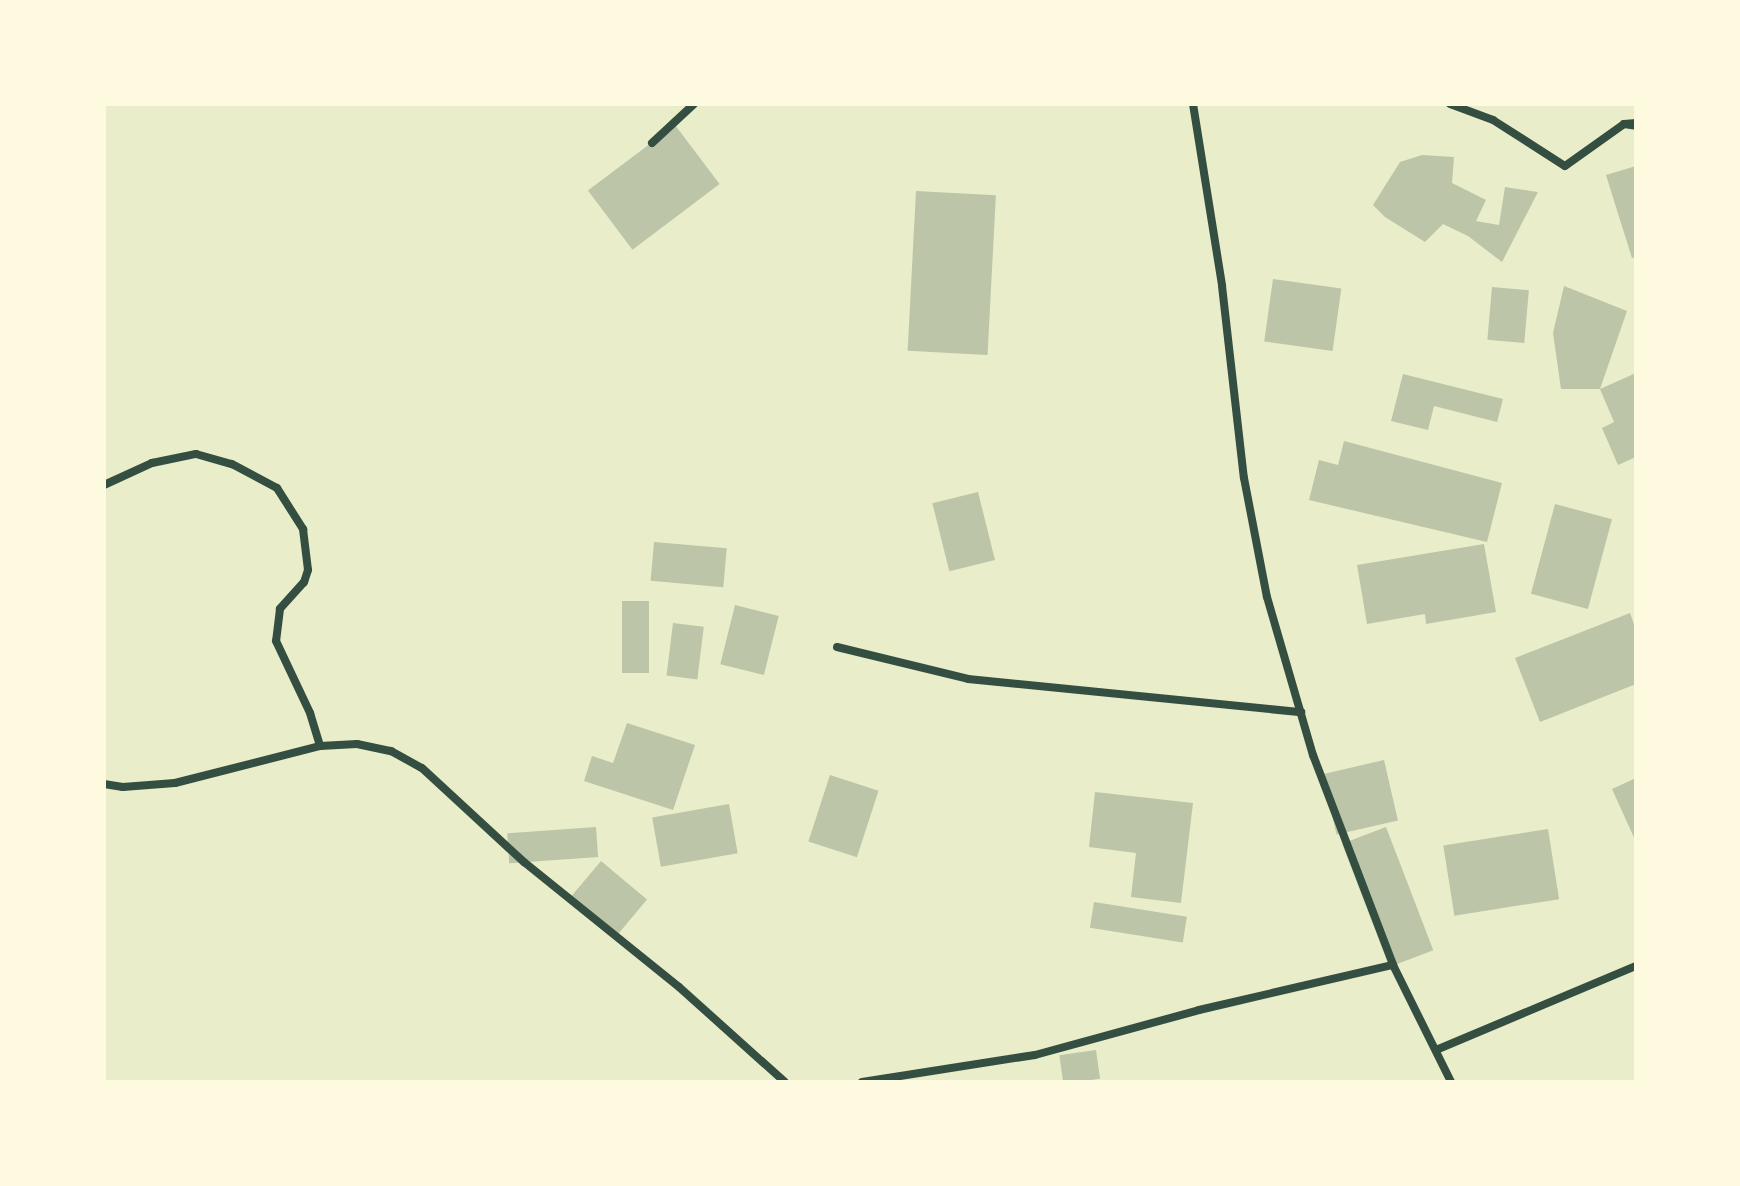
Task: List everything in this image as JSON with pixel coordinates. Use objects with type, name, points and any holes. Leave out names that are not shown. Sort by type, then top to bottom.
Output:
[{"type":"street","points":[[652,143],[694,104]]},
{"type":"street","points":[[1193,104],[1222,286],[1244,478],[1267,597],[1313,755],[1393,965],[1451,1082]]},
{"type":"street","points":[[1450,104],[1493,120],[1565,166],[1624,124],[1636,124]]},
{"type":"street","points":[[104,485],[152,463],[196,454],[253,473],[284,495],[303,529],[308,570],[304,582],[280,609],[276,641],[310,713],[320,746]]},
{"type":"street","points":[[837,647],[968,679],[1301,712]]},
{"type":"street","points":[[104,784],[123,787],[175,783],[320,746],[357,744],[391,751],[422,768],[524,862],[679,987],[785,1082]]},
{"type":"street","points":[[862,1082],[1035,1055],[1199,1010],[1393,965]]},
{"type":"street","points":[[1436,1050],[1636,966]]},
{"type":"building","points":[[675,125],[720,184],[632,250],[588,191]]},
{"type":"building","points":[[1422,155],[1454,157],[1452,183],[1486,200],[1476,221],[1499,225],[1505,187],[1538,192],[1502,262],[1468,236],[1443,224],[1425,242],[1385,217],[1373,205],[1400,162]]},
{"type":"building","points":[[1636,166],[1636,257],[1632,258],[1606,175]]},
{"type":"building","points":[[916,191],[996,195],[988,355],[908,351]]},
{"type":"building","points":[[1273,279],[1341,289],[1333,351],[1264,341]]},
{"type":"building","points":[[1564,286],[1627,311],[1600,389],[1561,389],[1553,333]]},
{"type":"building","points":[[1492,287],[1529,290],[1524,343],[1487,340]]},
{"type":"building","points":[[1636,373],[1636,457],[1618,465],[1602,428],[1614,422],[1600,389]]},
{"type":"building","points":[[1403,374],[1503,399],[1497,422],[1434,406],[1428,430],[1391,421]]},
{"type":"building","points":[[1344,441],[1502,483],[1487,542],[1309,500],[1319,460],[1338,465]]},
{"type":"building","points":[[978,492],[995,560],[949,571],[932,503]]},
{"type":"building","points":[[1555,504],[1612,519],[1588,609],[1531,594]]},
{"type":"building","points":[[654,542],[727,548],[723,587],[651,581]]},
{"type":"building","points":[[1484,544],[1496,612],[1426,624],[1425,614],[1367,624],[1357,565]]},
{"type":"building","points":[[622,601],[649,601],[649,673],[622,673]]},
{"type":"building","points":[[735,605],[779,616],[764,675],[720,664]]},
{"type":"building","points":[[1630,613],[1636,630],[1636,684],[1540,722],[1515,658]]},
{"type":"building","points":[[673,623],[704,627],[697,679],[667,676]]},
{"type":"building","points":[[627,723],[695,745],[673,810],[584,781],[592,756],[613,763]]},
{"type":"building","points":[[1384,760],[1398,820],[1337,835],[1323,774]]},
{"type":"building","points":[[830,775],[879,791],[857,857],[808,842]]},
{"type":"building","points":[[1636,778],[1636,842],[1612,789]]},
{"type":"building","points":[[1095,792],[1193,803],[1181,903],[1131,897],[1136,853],[1089,847]]},
{"type":"building","points":[[729,804],[738,853],[661,867],[652,818]]},
{"type":"building","points":[[596,827],[598,857],[509,863],[507,833]]},
{"type":"building","points":[[1386,827],[1433,950],[1389,967],[1342,844]]},
{"type":"building","points":[[1548,829],[1559,899],[1454,916],[1443,846]]},
{"type":"building","points":[[601,861],[647,900],[614,939],[568,900]]},
{"type":"building","points":[[1094,902],[1187,917],[1183,942],[1090,928]]},
{"type":"building","points":[[1096,1050],[1100,1079],[1063,1082],[1059,1055]]}]
